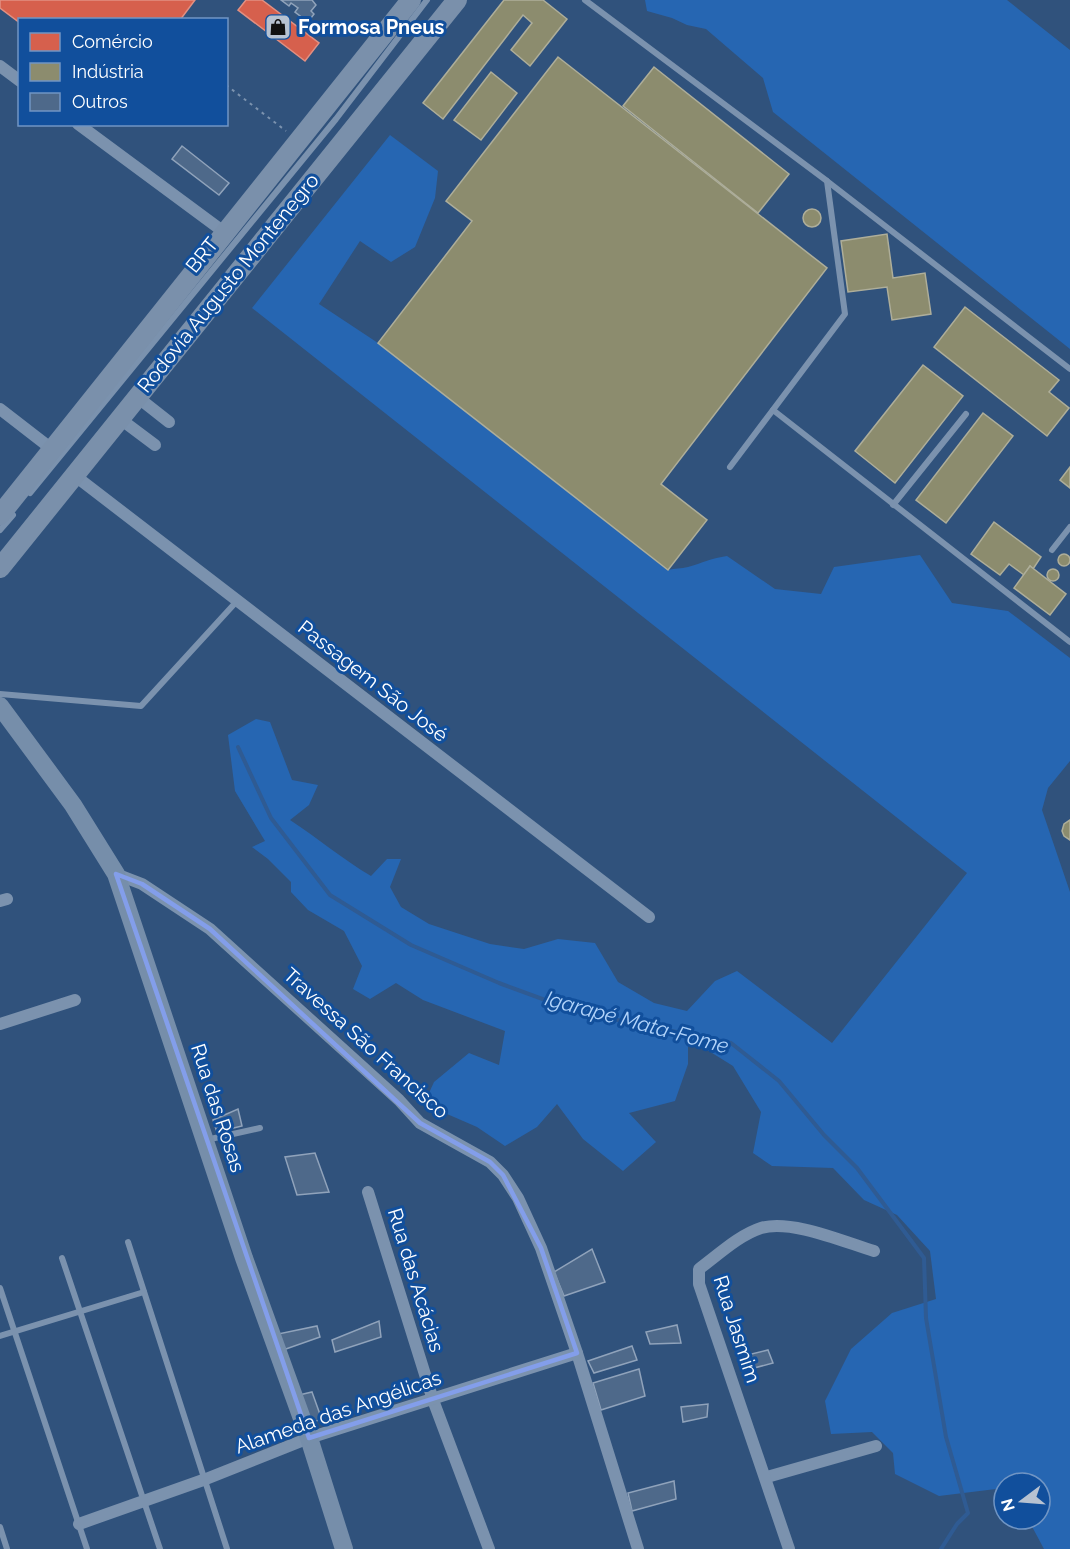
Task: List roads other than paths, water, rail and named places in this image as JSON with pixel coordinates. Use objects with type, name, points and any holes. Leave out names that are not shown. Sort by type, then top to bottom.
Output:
[{"type":"main road","name":"Rodovia Augusto Montenegro","points":[[0,514],[154,324],[224,232],[318,120],[411,0]]},
{"type":"main road","name":"Rodovia Augusto Montenegro","points":[[0,568],[136,396],[457,0]]},
{"type":"street","points":[[0,66],[18,80]]},
{"type":"street","points":[[81,126],[224,232]]},
{"type":"street","points":[[136,396],[170,422]]},
{"type":"street","points":[[0,409],[53,450]]},
{"type":"street","points":[[119,418],[154,445]]},
{"type":"street","name":"Passagem São José","points":[[74,475],[649,917]]},
{"type":"street","name":"Rua das Rosas","points":[[0,706],[61,788],[116,874],[244,1258],[309,1438],[344,1549]]},
{"type":"street","name":"Travessa São Francisco","points":[[116,874],[160,895],[210,929],[420,1123],[490,1162],[503,1175],[518,1198],[540,1248],[577,1353],[638,1549]]},
{"type":"street","points":[[0,1024],[75,1000]]},
{"type":"street","name":"Rua das Acácias","points":[[368,1192],[433,1400],[489,1549]]},
{"type":"street","name":"Rua Jasmim","points":[[789,1549],[767,1477],[699,1284],[699,1269],[749,1233],[767,1226],[796,1228],[874,1251]]},
{"type":"street","name":"Alameda das Angélicas","points":[[79,1524],[144,1499],[206,1479],[309,1438],[577,1353]]},
{"type":"street","points":[[767,1477],[876,1446]]},
{"type":"lane","name":"BRT","points":[[26,498],[336,119],[427,0]]},
{"type":"lane","points":[[585,0],[826,181],[1070,369]]},
{"type":"lane","points":[[730,467],[845,314],[826,181]]},
{"type":"lane","points":[[773,411],[1070,642]]},
{"type":"lane","points":[[893,505],[966,414]]},
{"type":"lane","points":[[0,530],[19,506]]},
{"type":"lane","points":[[1052,550],[1070,527]]},
{"type":"lane","points":[[0,694],[141,706],[237,601]]},
{"type":"lane","points":[[205,1140],[260,1128]]},
{"type":"lane","points":[[128,1242],[227,1549]]},
{"type":"lane","points":[[63,1258],[160,1549]]},
{"type":"lane","points":[[0,1288],[87,1549]]},
{"type":"lane","points":[[0,1336],[144,1292]]},
{"type":"lane","points":[[0,1527],[7,1549]]},
{"type":"waterway","name":"Igarapé Mata-Fome","points":[[238,747],[271,818],[330,895],[411,945],[499,983],[578,1012],[731,1043],[779,1081],[824,1135],[857,1168],[924,1258],[926,1318],[946,1437],[968,1513],[957,1524],[941,1549]]},
{"type":"place","name":"Formosa Pneus","points":[[278,27]]}]
